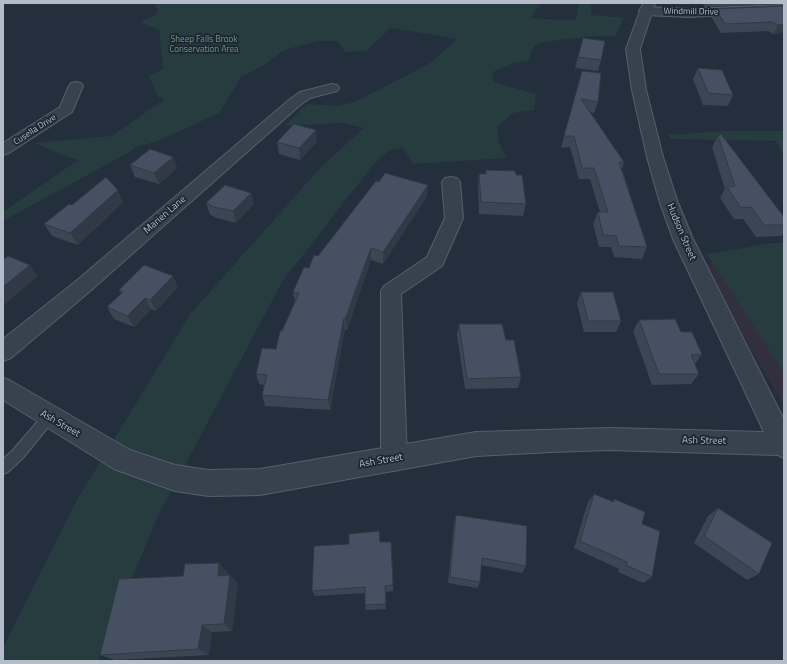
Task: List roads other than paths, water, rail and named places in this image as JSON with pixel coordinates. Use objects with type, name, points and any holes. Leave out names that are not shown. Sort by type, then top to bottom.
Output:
[{"type":"street","name":"Windmill Drive","points":[[647,7],[688,14],[784,9]]},
{"type":"street","name":"Hudson Street","points":[[647,7],[633,49],[635,68],[655,157],[669,203],[686,246],[784,445]]},
{"type":"street","name":"Cusella Drive","points":[[3,150],[47,123],[66,109],[76,86]]},
{"type":"street","name":"Marien Lane","points":[[3,352],[82,287],[294,103],[306,95],[332,88]]},
{"type":"street","points":[[394,459],[391,291],[435,261],[454,218],[451,182]]},
{"type":"street","name":"Ash Street","points":[[3,388],[49,417],[123,460],[175,478],[208,483],[260,482],[476,444],[609,439],[784,445]]},
{"type":"lane","points":[[3,468],[17,455],[49,417]]},
{"type":"park label","name":"Sheep Falls Brook Conservation Area","points":[[204,46]]}]
